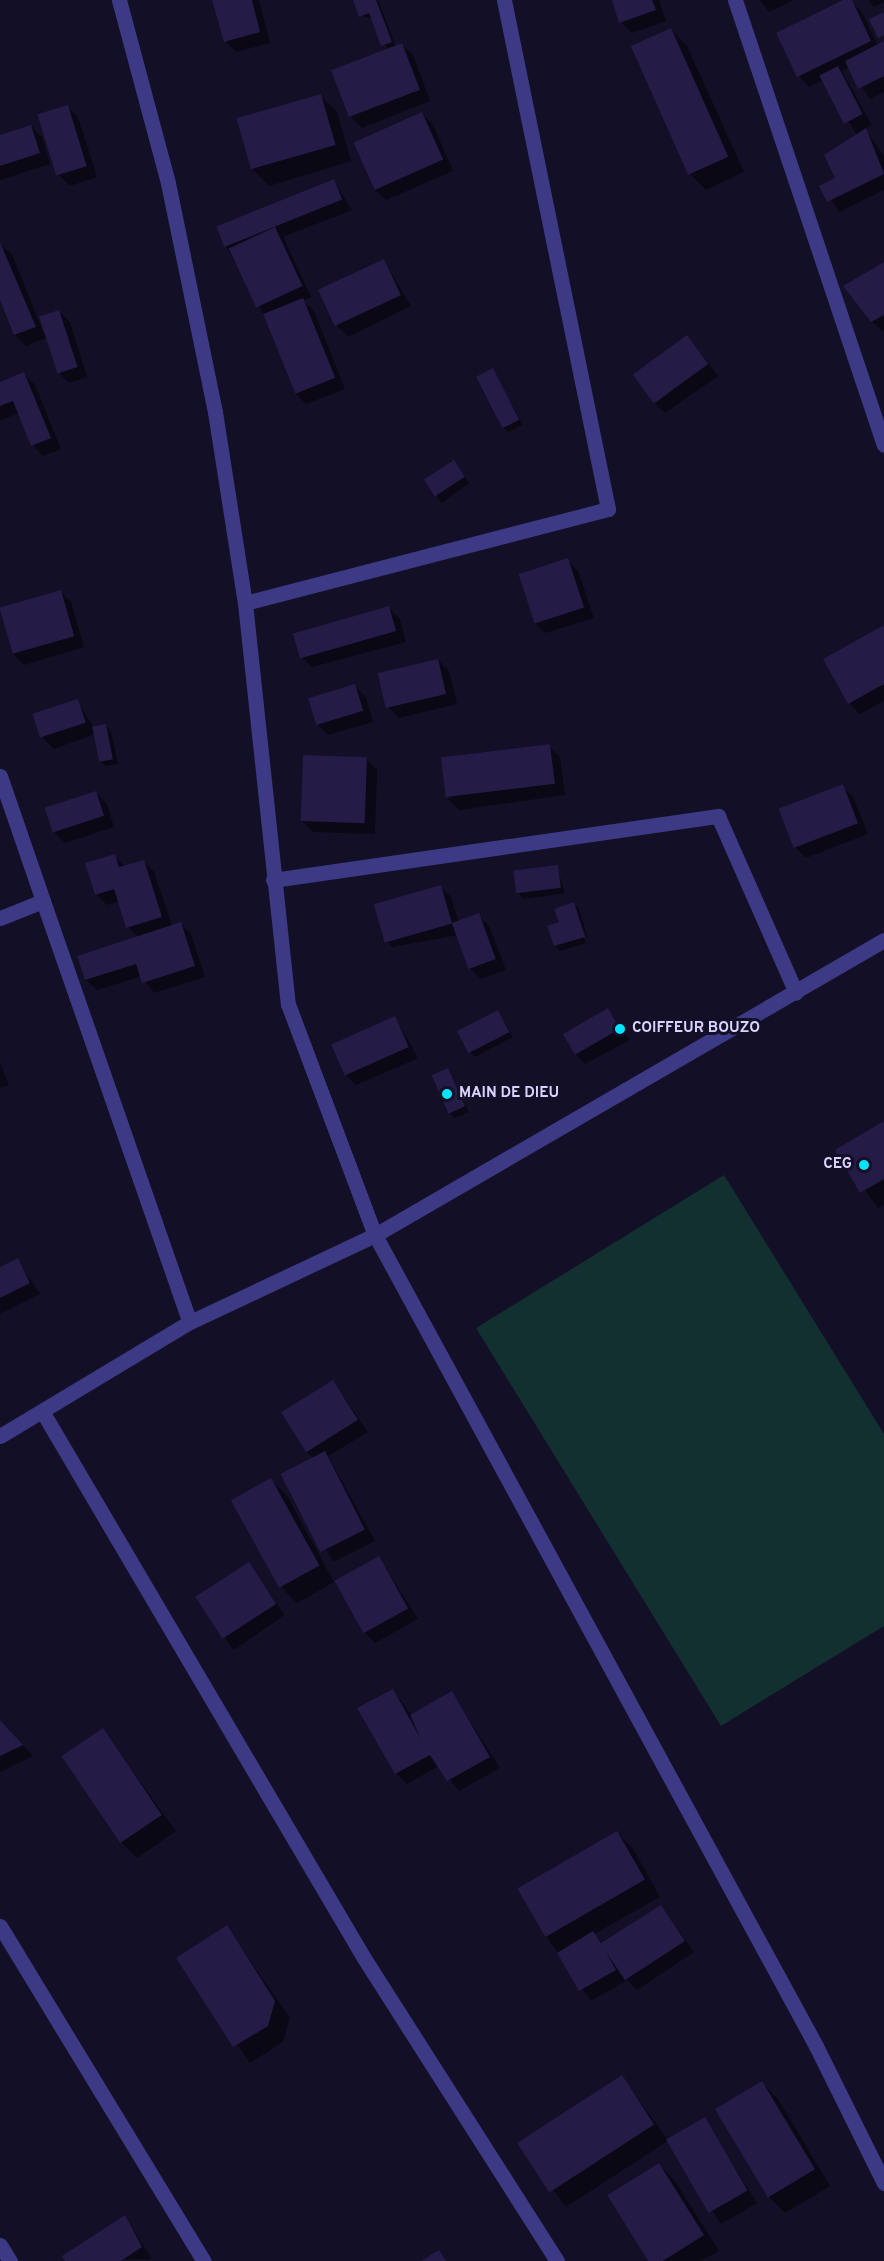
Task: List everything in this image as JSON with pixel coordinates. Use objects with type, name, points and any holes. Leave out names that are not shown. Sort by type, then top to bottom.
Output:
[{"type":"street","points":[[119,0],[168,183],[214,412],[245,603],[288,1004],[375,1235],[816,2046],[884,2183]]},
{"type":"street","points":[[245,603],[608,509],[504,0]]},
{"type":"street","points":[[735,0],[884,445]]},
{"type":"street","points":[[0,776],[190,1322]]},
{"type":"street","points":[[273,879],[718,816],[796,993]]},
{"type":"street","points":[[0,918],[43,901]]},
{"type":"street","points":[[0,1436],[190,1322],[375,1235],[884,940]]},
{"type":"street","points":[[42,1411],[364,1958],[556,2261]]},
{"type":"street","points":[[0,1926],[204,2261]]},
{"type":"street","points":[[0,2245],[10,2261]]},
{"type":"green space","points":[[724,1175],[884,1434],[884,1626],[721,1726],[476,1328]]},
{"type":"building","points":[[212,0],[252,0],[260,32],[224,42]]},
{"type":"building","points":[[353,0],[376,0],[392,42],[381,46],[369,13],[359,17]]},
{"type":"building","points":[[612,0],[652,0],[656,10],[619,23]]},
{"type":"building","points":[[843,0],[852,0],[871,41],[797,77],[776,33]]},
{"type":"building","points":[[884,12],[884,35],[878,38],[869,19]]},
{"type":"building","points":[[671,28],[728,157],[688,175],[631,46]]},
{"type":"building","points":[[884,41],[884,76],[858,89],[845,61]]},
{"type":"building","points":[[402,43],[420,90],[349,117],[331,70]]},
{"type":"building","points":[[838,66],[863,114],[844,124],[819,76]]},
{"type":"building","points":[[321,94],[336,145],[251,169],[236,118]]},
{"type":"building","points":[[68,105],[87,166],[56,176],[37,114]]},
{"type":"building","points":[[422,112],[443,160],[375,190],[353,143]]},
{"type":"building","points":[[31,125],[40,153],[0,166],[0,135]]},
{"type":"building","points":[[866,128],[884,174],[827,202],[819,186],[835,178],[824,155]]},
{"type":"building","points":[[334,179],[342,199],[224,247],[216,227]]},
{"type":"building","points":[[275,227],[302,286],[256,307],[229,249]]},
{"type":"building","points":[[0,242],[36,327],[14,335],[0,300]]},
{"type":"building","points":[[384,259],[401,295],[335,326],[318,290]]},
{"type":"building","points":[[884,262],[884,315],[871,322],[843,286]]},
{"type":"building","points":[[303,298],[335,378],[295,394],[263,314]]},
{"type":"building","points":[[59,310],[78,367],[58,374],[39,316]]},
{"type":"building","points":[[687,335],[708,364],[654,404],[633,374]]},
{"type":"building","points":[[493,368],[519,420],[502,428],[476,377]]},
{"type":"building","points":[[24,372],[51,438],[31,446],[13,401],[0,406],[0,382]]},
{"type":"building","points":[[454,460],[465,477],[435,496],[424,480]]},
{"type":"building","points":[[568,558],[584,607],[535,624],[519,574]]},
{"type":"building","points":[[61,590],[74,636],[13,654],[0,607]]},
{"type":"building","points":[[389,606],[396,631],[300,659],[293,634]]},
{"type":"building","points":[[884,625],[884,684],[848,704],[823,659]]},
{"type":"building","points":[[438,659],[446,694],[386,708],[378,673]]},
{"type":"building","points":[[355,684],[363,711],[316,725],[308,698]]},
{"type":"building","points":[[78,699],[86,723],[40,738],[32,714]]},
{"type":"building","points":[[106,724],[113,759],[99,762],[92,727]]},
{"type":"building","points":[[550,744],[555,784],[446,797],[441,757]]},
{"type":"building","points":[[303,755],[367,757],[365,823],[301,821]]},
{"type":"building","points":[[843,784],[858,823],[794,848],[779,809]]},
{"type":"building","points":[[96,791],[104,816],[53,832],[45,808]]},
{"type":"building","points":[[115,854],[119,867],[144,860],[162,917],[126,928],[114,889],[95,895],[85,863]]},
{"type":"building","points":[[558,865],[561,888],[516,893],[513,870]]},
{"type":"building","points":[[441,885],[452,923],[385,943],[374,904]]},
{"type":"building","points":[[574,902],[585,937],[554,946],[547,926],[559,922],[554,909]]},
{"type":"building","points":[[479,913],[496,959],[469,969],[452,923]]},
{"type":"building","points":[[181,922],[195,966],[142,983],[136,964],[85,980],[77,956]]},
{"type":"building","points":[[608,1008],[620,1029],[575,1055],[563,1034]]},
{"type":"building","points":[[498,1010],[509,1032],[468,1053],[457,1031]]},
{"type":"building","points":[[395,1016],[409,1047],[345,1076],[331,1044]]},
{"type":"building","points":[[448,1068],[465,1106],[449,1114],[432,1075]]},
{"type":"building","name":"CEG","points":[[884,1121],[884,1179],[860,1193],[835,1150]]},
{"type":"building","points":[[18,1258],[30,1283],[0,1298],[0,1267]]},
{"type":"building","points":[[333,1380],[358,1420],[306,1452],[281,1412]]},
{"type":"building","points":[[325,1451],[365,1529],[320,1552],[280,1474]]},
{"type":"building","points":[[271,1478],[319,1565],[279,1588],[231,1500]]},
{"type":"building","points":[[379,1556],[408,1608],[363,1633],[334,1581]]},
{"type":"building","points":[[249,1562],[276,1604],[223,1639],[195,1597]]},
{"type":"building","points":[[393,1689],[421,1739],[410,1715],[452,1691],[490,1757],[447,1781],[430,1755],[395,1774],[357,1708]]},
{"type":"building","points":[[0,1720],[23,1745],[0,1756]]},
{"type":"building","points":[[103,1728],[162,1815],[120,1843],[62,1756]]},
{"type":"building","points":[[617,1831],[645,1879],[545,1937],[517,1889]]},
{"type":"building","points":[[661,1905],[685,1941],[625,1980],[606,1952],[616,1970],[579,1991],[557,1953],[593,1931],[601,1943]]},
{"type":"building","points":[[227,1925],[275,2001],[268,2026],[233,2047],[176,1958]]},
{"type":"building","points":[[622,2075],[654,2124],[549,2193],[517,2143]]},
{"type":"building","points":[[762,2081],[815,2169],[768,2198],[715,2109]]},
{"type":"building","points":[[705,2117],[748,2191],[709,2213],[666,2140]]},
{"type":"building","points":[[659,2163],[704,2235],[663,2261],[648,2261],[607,2195]]},
{"type":"building","points":[[125,2215],[142,2247],[121,2261],[65,2261],[62,2256]]},
{"type":"building","points":[[439,2250],[446,2261],[421,2261]]},
{"type":"place","name":"COIFFEUR BOUZO","points":[[620,1029]]},
{"type":"place","name":"MAIN DE DIEU","points":[[447,1094]]},
{"type":"place","name":"CEG","points":[[864,1165]]}]
